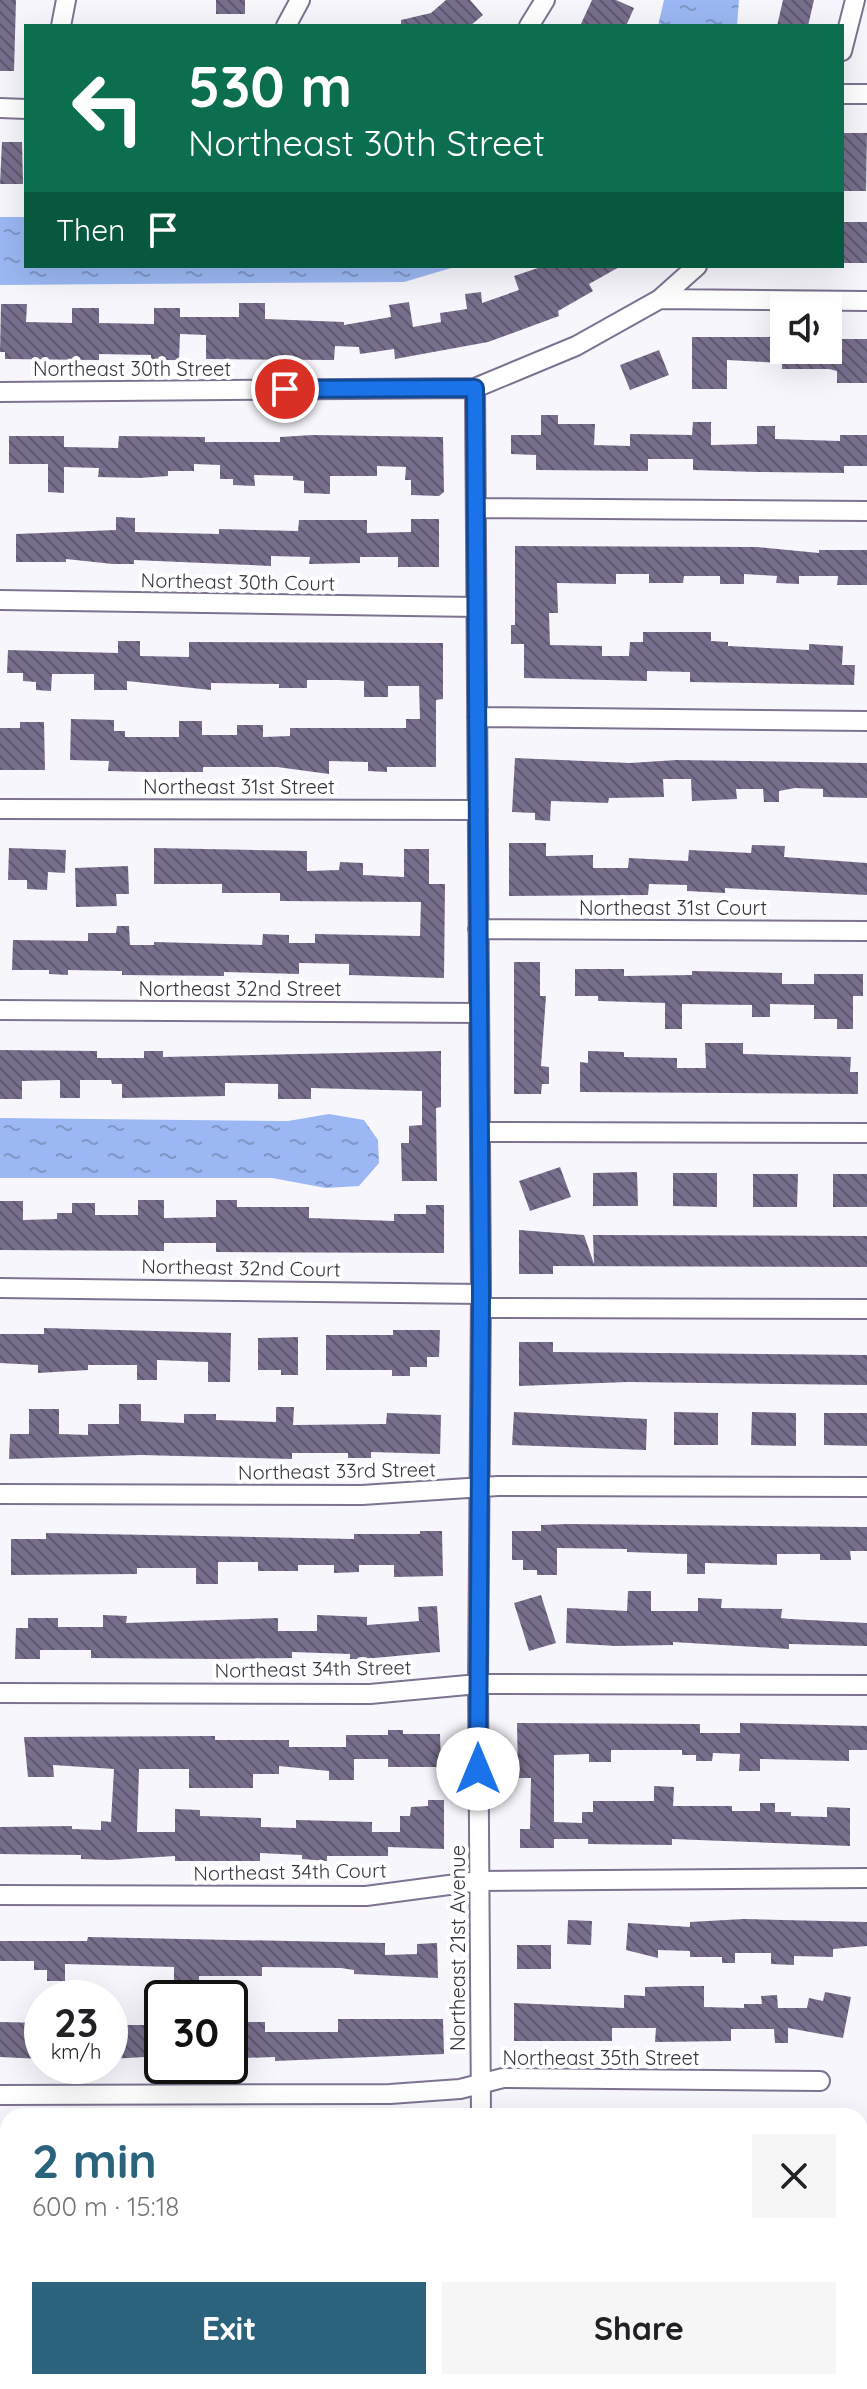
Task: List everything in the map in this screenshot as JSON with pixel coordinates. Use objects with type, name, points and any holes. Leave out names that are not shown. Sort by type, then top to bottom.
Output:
[{"type":"street","points":[[61,24],[66,0]]},
{"type":"street","points":[[287,24],[300,0]]},
{"type":"street","points":[[530,24],[545,0]]},
{"type":"street","points":[[844,43],[855,0]]},
{"type":"street","points":[[844,94],[867,94]]},
{"type":"street","points":[[0,108],[24,109]]},
{"type":"street","points":[[660,299],[695,268]]},
{"type":"street","name":"Northeast 30th Street","points":[[0,392],[475,388],[576,346],[660,299],[867,301]]},
{"type":"street","name":"Northeast 21st Avenue","points":[[475,388],[481,1301],[478,1488],[481,2108]]},
{"type":"street","points":[[476,508],[867,511]]},
{"type":"street","name":"Northeast 30th Court","points":[[0,600],[476,607]]},
{"type":"street","points":[[477,717],[867,721]]},
{"type":"street","name":"Northeast 31st Street","points":[[0,809],[478,810]]},
{"type":"street","name":"Northeast 31st Court","points":[[478,929],[867,931]]},
{"type":"street","name":"Northeast 32nd Street","points":[[0,1010],[479,1013]]},
{"type":"street","points":[[480,1132],[867,1133]]},
{"type":"street","name":"Northeast 32nd Court","points":[[0,1288],[867,1309]]},
{"type":"street","name":"Northeast 33rd Street","points":[[0,1494],[362,1495],[478,1488],[867,1487]]},
{"type":"street","name":"Northeast 34th Street","points":[[0,1693],[370,1694],[478,1684],[867,1685]]},
{"type":"street","name":"Northeast 34th Court","points":[[0,1895],[366,1896],[479,1881],[867,1878]]},
{"type":"street","name":"Northeast 35th Street","points":[[0,2095],[390,2094],[460,2089],[481,2081],[503,2078],[820,2081]]},
{"type":"water","points":[[664,0],[739,0],[737,24],[658,24]]},
{"type":"water","points":[[0,217],[24,217],[24,268],[451,268],[404,282],[0,285]]},
{"type":"water","points":[[329,1114],[364,1120],[378,1140],[379,1163],[359,1186],[326,1188],[272,1178],[0,1178],[0,1118],[288,1121]]},
{"type":"building","points":[[0,0],[16,0],[14,71],[0,71]]},
{"type":"building","points":[[216,0],[245,0],[245,14],[216,14]]},
{"type":"building","points":[[446,0],[470,0],[483,15],[472,24],[401,24],[401,20],[431,13]]},
{"type":"building","points":[[592,0],[616,0],[634,8],[627,24],[581,24]]},
{"type":"building","points":[[783,0],[814,0],[808,24],[777,24]]},
{"type":"building","points":[[844,133],[867,133],[866,191],[844,191]]},
{"type":"building","points":[[2,142],[22,142],[23,184],[0,184]]},
{"type":"building","points":[[844,222],[867,222],[867,263],[844,263]]},
{"type":"building","points":[[538,268],[617,268],[589,284],[593,291],[558,311],[559,316],[488,342],[395,359],[394,349],[360,354],[359,347],[335,346],[334,360],[206,359],[206,335],[180,334],[179,360],[151,360],[151,355],[99,354],[99,360],[5,359],[5,352],[0,352],[1,304],[27,304],[26,322],[72,323],[72,308],[99,308],[99,323],[154,324],[154,308],[180,308],[180,317],[239,317],[239,303],[265,303],[265,319],[344,322],[344,325],[391,317],[389,305],[409,302],[413,327],[441,322],[440,313],[467,309],[465,294],[481,292],[482,303],[519,290],[514,276]]},
{"type":"building","points":[[692,337],[770,337],[770,362],[727,360],[727,389],[692,389]]},
{"type":"building","points":[[842,339],[867,339],[867,383],[837,383],[837,371],[829,369],[782,369],[782,364],[842,364]]},
{"type":"building","points":[[659,350],[669,375],[630,390],[620,365]]},
{"type":"building","points":[[541,415],[558,415],[558,424],[595,424],[594,445],[630,446],[630,434],[692,435],[693,422],[711,422],[711,445],[757,444],[757,426],[775,426],[775,439],[840,441],[840,435],[867,435],[867,466],[844,466],[844,473],[693,470],[693,459],[648,459],[648,471],[536,470],[536,455],[511,454],[511,435],[541,435]]},
{"type":"building","points":[[9,436],[64,436],[64,447],[118,448],[119,436],[205,437],[205,442],[280,442],[280,437],[443,437],[444,492],[439,496],[411,495],[411,480],[405,480],[406,467],[377,466],[377,476],[330,476],[330,494],[304,493],[304,481],[293,480],[293,476],[254,475],[255,486],[233,485],[233,479],[220,479],[220,465],[194,464],[194,471],[168,471],[168,476],[139,478],[98,477],[99,468],[64,467],[64,493],[48,492],[48,464],[9,464]]},
{"type":"building","points":[[116,517],[135,518],[135,532],[219,534],[219,529],[298,531],[299,520],[367,520],[367,533],[411,532],[411,519],[439,519],[439,567],[398,567],[398,557],[360,557],[360,563],[309,564],[310,557],[271,556],[271,566],[134,560],[134,564],[66,559],[66,562],[16,562],[16,534],[116,530]]},
{"type":"building","points":[[515,546],[757,547],[819,553],[819,550],[867,550],[867,585],[837,585],[838,576],[799,576],[799,584],[776,583],[777,576],[744,574],[744,584],[720,584],[720,576],[684,576],[683,583],[649,583],[649,574],[616,574],[616,584],[557,583],[558,613],[549,613],[550,645],[602,646],[602,656],[629,656],[630,642],[643,642],[643,632],[711,632],[711,641],[728,642],[728,646],[809,650],[809,644],[843,646],[842,665],[855,665],[854,685],[690,682],[690,672],[647,671],[647,681],[524,678],[524,644],[511,644],[511,625],[515,625]]},
{"type":"building","points":[[118,641],[140,641],[140,656],[189,657],[189,642],[443,643],[443,699],[436,700],[436,767],[387,767],[387,772],[368,771],[368,762],[329,761],[329,774],[277,767],[203,767],[203,772],[147,772],[108,771],[109,761],[70,760],[71,719],[114,720],[114,731],[125,731],[125,737],[179,737],[179,721],[202,721],[202,735],[237,735],[237,725],[263,725],[263,737],[290,736],[290,728],[406,728],[406,719],[420,719],[419,686],[388,686],[388,697],[364,697],[364,681],[338,680],[307,680],[307,688],[279,688],[279,684],[211,683],[211,690],[127,681],[127,690],[94,690],[94,674],[52,674],[51,691],[36,690],[36,682],[23,681],[23,673],[7,673],[8,650],[118,653]]},
{"type":"building","points":[[20,722],[44,722],[45,770],[0,770],[0,728],[20,728]]},
{"type":"building","points":[[515,758],[630,763],[677,760],[867,763],[867,798],[823,797],[823,789],[795,788],[779,791],[779,802],[764,802],[763,789],[736,789],[737,799],[692,801],[691,779],[663,779],[664,797],[609,798],[608,803],[551,801],[550,821],[535,820],[535,813],[512,812]]},
{"type":"building","points":[[509,843],[546,843],[546,856],[593,855],[593,868],[628,868],[629,858],[688,861],[689,850],[751,853],[752,845],[785,846],[784,857],[867,863],[867,895],[725,888],[725,893],[687,891],[687,885],[649,884],[648,895],[509,896]]},
{"type":"building","points":[[9,848],[66,850],[65,873],[48,872],[47,890],[27,889],[27,880],[8,880]]},
{"type":"building","points":[[154,848],[307,851],[307,871],[339,870],[340,862],[363,863],[363,875],[404,877],[404,849],[429,849],[429,884],[445,884],[444,978],[349,975],[349,964],[299,963],[299,974],[224,972],[224,976],[122,975],[122,971],[68,970],[68,975],[49,974],[49,970],[12,970],[13,940],[88,941],[88,933],[116,933],[117,926],[129,926],[130,945],[154,945],[154,942],[262,945],[263,934],[289,935],[289,943],[315,943],[315,934],[420,936],[421,902],[280,901],[280,893],[222,893],[222,884],[154,884]]},
{"type":"building","points":[[128,866],[129,894],[116,894],[117,906],[76,907],[75,868]]},
{"type":"building","points":[[514,962],[540,962],[540,996],[546,996],[541,1066],[549,1067],[549,1084],[542,1084],[541,1094],[514,1094]]},
{"type":"building","points":[[575,969],[624,969],[624,976],[692,975],[692,971],[782,973],[782,984],[814,984],[814,974],[863,974],[863,996],[853,996],[853,1029],[837,1029],[837,1019],[814,1019],[814,1005],[770,1004],[770,1017],[752,1017],[752,1005],[682,1004],[682,1029],[665,1029],[665,1003],[598,1001],[598,996],[575,996]]},
{"type":"building","points":[[705,1043],[743,1043],[743,1054],[851,1057],[850,1072],[858,1072],[858,1094],[580,1092],[580,1062],[588,1063],[588,1051],[624,1052],[624,1057],[677,1058],[677,1068],[706,1068]]},
{"type":"building","points":[[0,1050],[97,1051],[97,1058],[144,1058],[144,1051],[163,1051],[163,1057],[441,1051],[441,1107],[436,1108],[437,1181],[402,1181],[401,1143],[409,1143],[409,1126],[422,1125],[422,1091],[311,1088],[311,1099],[278,1099],[278,1084],[225,1083],[225,1096],[122,1098],[122,1084],[112,1084],[111,1080],[80,1080],[80,1098],[60,1098],[60,1080],[22,1081],[22,1099],[0,1099]]},
{"type":"building","points":[[560,1167],[571,1197],[530,1211],[519,1181]]},
{"type":"building","points":[[637,1172],[638,1206],[593,1206],[593,1173]]},
{"type":"building","points":[[673,1173],[717,1173],[717,1207],[673,1206]]},
{"type":"building","points":[[753,1174],[798,1174],[797,1207],[753,1207]]},
{"type":"building","points":[[833,1174],[867,1174],[867,1207],[833,1207]]},
{"type":"building","points":[[138,1200],[164,1200],[164,1218],[216,1217],[216,1200],[237,1200],[237,1207],[309,1207],[309,1218],[394,1221],[394,1214],[426,1214],[426,1205],[444,1205],[444,1253],[216,1252],[216,1243],[164,1243],[164,1251],[0,1250],[0,1201],[23,1201],[23,1220],[57,1219],[57,1213],[72,1213],[72,1203],[95,1203],[95,1215],[138,1215]]},
{"type":"building","points":[[519,1230],[584,1235],[594,1264],[593,1235],[867,1236],[867,1267],[553,1266],[553,1274],[519,1274]]},
{"type":"building","points":[[44,1328],[231,1333],[230,1382],[208,1382],[208,1362],[157,1360],[157,1380],[137,1380],[137,1365],[88,1365],[88,1370],[38,1373],[38,1365],[0,1363],[0,1334],[44,1334]]},
{"type":"building","points":[[393,1330],[440,1330],[439,1357],[427,1357],[427,1367],[410,1367],[410,1376],[392,1376],[392,1370],[326,1370],[326,1335],[393,1335]]},
{"type":"building","points":[[298,1337],[298,1375],[281,1375],[281,1370],[258,1370],[258,1338]]},
{"type":"building","points":[[519,1342],[553,1342],[553,1352],[867,1355],[867,1385],[628,1382],[519,1386]]},
{"type":"building","points":[[119,1404],[141,1404],[141,1421],[184,1423],[184,1414],[216,1414],[216,1420],[276,1422],[276,1407],[294,1407],[293,1425],[386,1424],[387,1413],[441,1415],[440,1454],[371,1452],[371,1458],[348,1458],[348,1453],[292,1453],[292,1459],[141,1455],[9,1459],[10,1434],[29,1434],[29,1409],[59,1409],[59,1434],[88,1435],[88,1424],[119,1424]]},
{"type":"building","points":[[514,1412],[647,1419],[646,1450],[512,1445]]},
{"type":"building","points":[[674,1412],[718,1413],[718,1445],[674,1445]]},
{"type":"building","points":[[752,1412],[796,1413],[796,1446],[751,1445]]},
{"type":"building","points":[[824,1413],[867,1413],[867,1446],[824,1445]]},
{"type":"building","points":[[541,1525],[867,1527],[867,1551],[850,1551],[851,1560],[820,1560],[820,1554],[777,1554],[777,1565],[705,1563],[705,1574],[687,1574],[687,1554],[627,1552],[627,1549],[557,1548],[557,1575],[537,1575],[537,1570],[523,1570],[523,1560],[512,1560],[512,1531],[541,1531]]},
{"type":"building","points":[[420,1531],[442,1531],[443,1576],[394,1577],[394,1565],[359,1565],[359,1572],[334,1573],[334,1565],[298,1565],[298,1571],[258,1571],[258,1562],[218,1562],[218,1584],[196,1584],[196,1568],[137,1568],[137,1574],[11,1575],[11,1539],[46,1539],[46,1533],[354,1539],[354,1534],[420,1534]]},
{"type":"building","points":[[628,1591],[651,1591],[651,1611],[698,1611],[698,1598],[722,1599],[721,1608],[782,1609],[781,1618],[867,1623],[867,1646],[789,1644],[789,1649],[673,1642],[673,1645],[616,1646],[566,1643],[567,1608],[627,1611]]},
{"type":"building","points":[[541,1595],[556,1643],[529,1651],[514,1603]]},
{"type":"building","points":[[437,1606],[440,1652],[350,1659],[350,1654],[292,1652],[292,1658],[221,1659],[91,1658],[91,1650],[40,1650],[40,1659],[15,1659],[16,1628],[28,1628],[28,1618],[58,1618],[58,1627],[103,1627],[103,1615],[127,1616],[126,1623],[278,1618],[278,1631],[317,1631],[317,1615],[367,1617],[367,1625],[419,1621],[418,1607]]},
{"type":"building","points":[[517,1723],[700,1724],[700,1733],[740,1733],[740,1723],[867,1726],[867,1750],[849,1750],[849,1761],[760,1759],[760,1771],[739,1771],[740,1754],[713,1753],[712,1761],[696,1761],[696,1755],[682,1755],[682,1750],[611,1750],[611,1762],[589,1762],[589,1754],[554,1755],[554,1822],[582,1823],[582,1812],[593,1812],[593,1801],[654,1801],[654,1786],[674,1787],[673,1806],[732,1806],[732,1811],[760,1811],[760,1803],[775,1803],[775,1812],[791,1812],[791,1816],[827,1817],[827,1807],[850,1808],[850,1846],[672,1839],[672,1845],[588,1844],[588,1839],[554,1839],[554,1848],[520,1848],[520,1829],[530,1829],[531,1778],[518,1778]]},
{"type":"building","points":[[388,1730],[403,1730],[403,1734],[440,1734],[441,1767],[388,1767],[388,1759],[354,1759],[354,1780],[329,1780],[329,1771],[279,1766],[279,1774],[253,1774],[253,1788],[189,1788],[189,1769],[139,1769],[137,1832],[175,1832],[175,1809],[200,1810],[200,1816],[261,1818],[261,1827],[296,1828],[296,1820],[372,1822],[372,1832],[400,1832],[400,1816],[410,1816],[411,1807],[428,1806],[428,1800],[444,1800],[444,1849],[388,1847],[388,1856],[327,1856],[327,1861],[302,1859],[302,1855],[260,1853],[260,1861],[175,1861],[175,1856],[111,1860],[81,1859],[81,1855],[0,1854],[0,1827],[72,1826],[72,1829],[101,1830],[101,1821],[111,1822],[114,1769],[53,1765],[54,1777],[28,1777],[24,1737],[215,1736],[215,1740],[289,1740],[289,1747],[346,1747],[346,1735],[388,1735]]},
{"type":"building","points":[[744,1919],[867,1922],[867,1946],[833,1949],[833,1957],[794,1956],[794,1965],[771,1964],[771,1953],[735,1953],[735,1963],[722,1963],[722,1957],[690,1957],[690,1951],[658,1950],[658,1958],[626,1950],[628,1923],[690,1927],[690,1922]]},
{"type":"building","points":[[568,1920],[592,1921],[591,1945],[567,1944]]},
{"type":"building","points":[[88,1937],[385,1943],[385,1955],[417,1954],[417,1944],[437,1943],[438,1978],[354,1974],[354,1970],[341,1968],[262,1967],[262,1976],[199,1976],[199,1980],[174,1980],[174,1967],[65,1964],[65,1980],[47,1980],[47,1970],[34,1970],[34,1961],[0,1961],[0,1941],[87,1941]]},
{"type":"building","points":[[517,1945],[551,1945],[551,1969],[517,1969]]},
{"type":"building","points":[[704,1986],[704,2007],[744,2008],[744,2004],[762,2004],[761,1996],[777,1995],[778,2008],[807,2008],[809,1998],[823,2001],[825,1992],[851,1997],[843,2038],[788,2028],[788,2043],[775,2043],[774,2029],[731,2029],[731,2041],[655,2042],[656,2028],[612,2028],[612,2041],[514,2041],[514,2003],[624,2008],[624,1995],[645,1996],[645,1987]]},
{"type":"building","points":[[338,2019],[443,2019],[444,2054],[275,2061],[275,2057],[248,2058],[248,2022],[265,2022],[265,2032],[338,2032]]},
{"type":"building","points":[[0,2022],[24,2023],[24,2058],[0,2057]]},
{"type":"building","points":[[128,2025],[144,2025],[144,2057],[128,2058]]},
{"type":"route","points":[[285,389],[475,388],[481,1294],[478,1769]]}]
